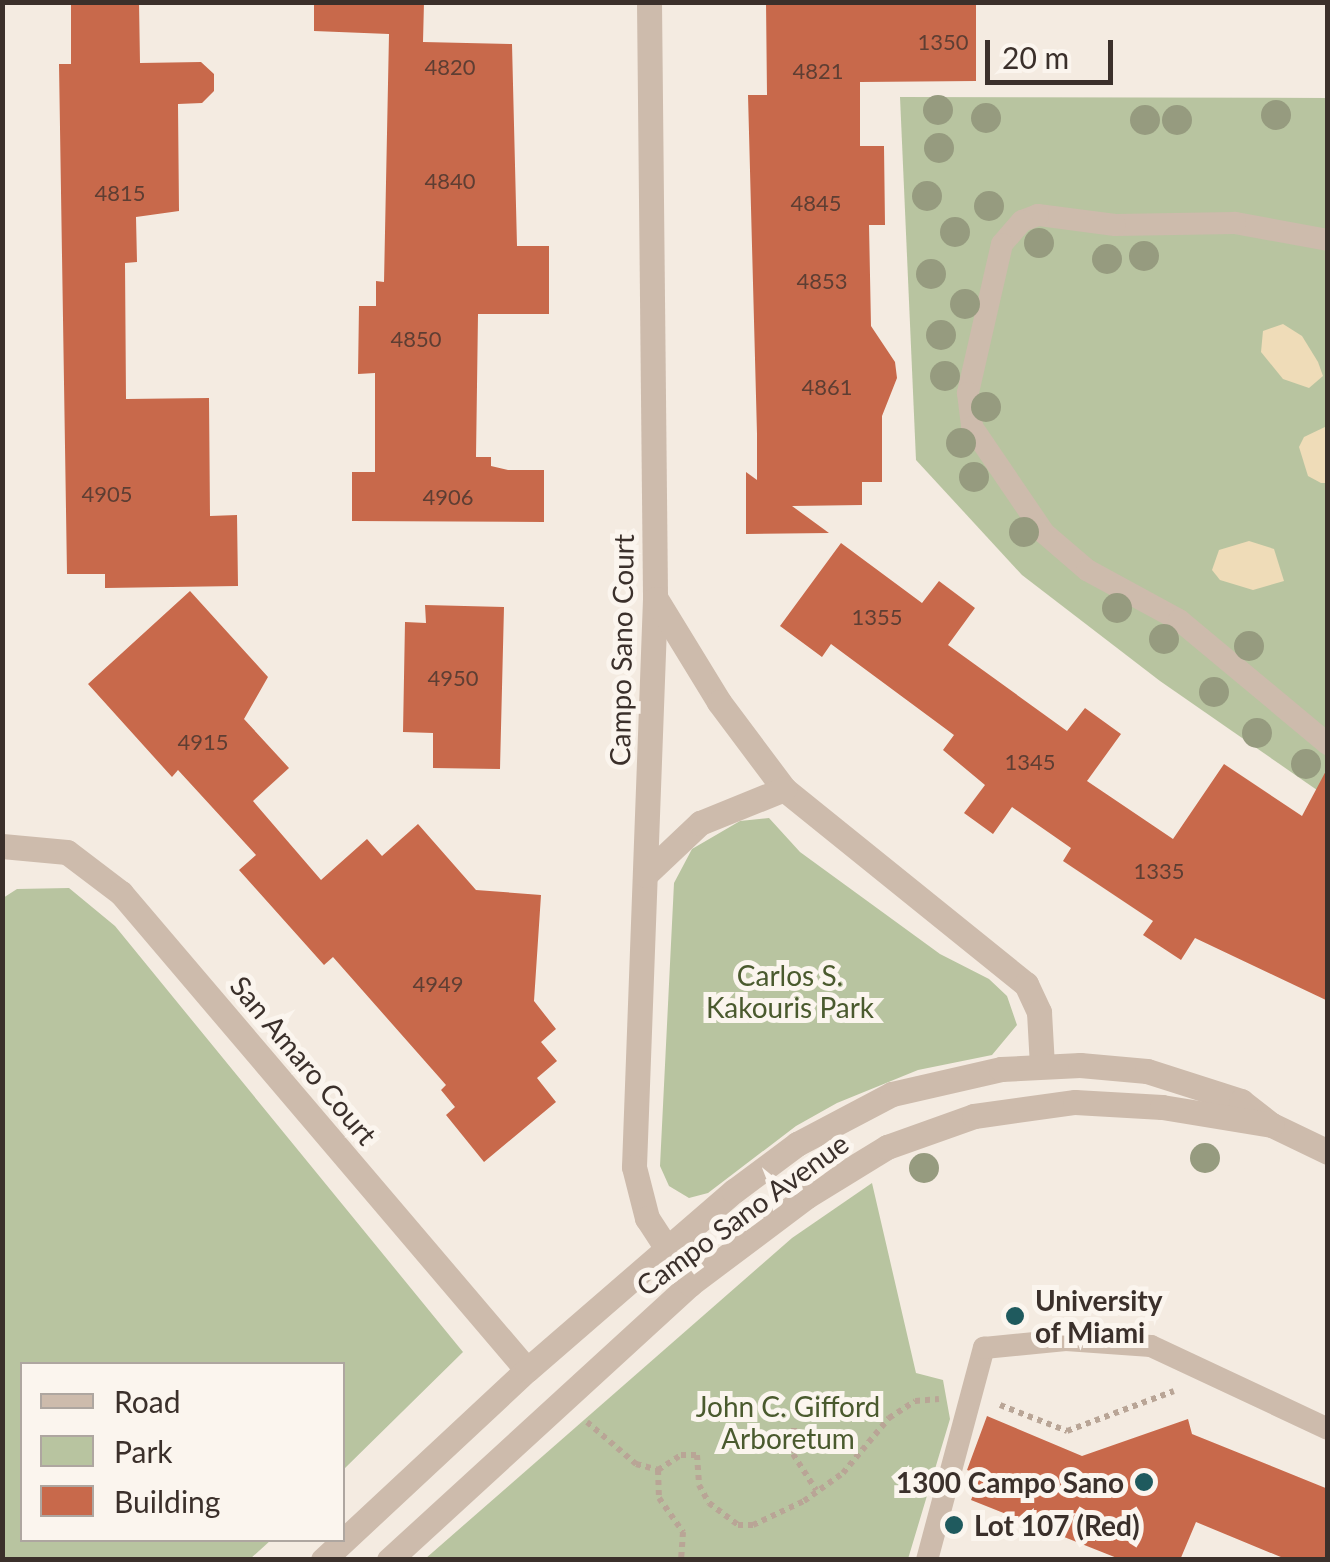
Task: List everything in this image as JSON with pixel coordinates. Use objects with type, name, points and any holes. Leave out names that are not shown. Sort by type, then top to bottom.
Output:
[{"type":"street","name":"Campo Sano Court","points":[[649,2],[656,598],[634,1167],[640,1201],[690,1284]]},
{"type":"street","points":[[656,598],[738,729],[784,790],[1026,984],[1039,1012],[1042,1066]]},
{"type":"street","points":[[645,875],[700,822],[784,790]]},
{"type":"street","name":"San Amaro Court","points":[[2,846],[67,852],[122,893],[526,1370]]},
{"type":"street","name":"Campo Sano Avenue","points":[[345,1539],[526,1370],[782,1155],[858,1110],[929,1082],[1042,1066],[1117,1067],[1183,1080],[1240,1101],[1272,1125],[1328,1152]]},
{"type":"street","name":"Campo Sano Avenue","points":[[389,1560],[690,1284],[832,1179],[942,1125],[1010,1109],[1102,1102],[1272,1125]]},
{"type":"street","name":"Campo Sano Avenue","points":[[323,1560],[342,1542]]},
{"type":"lane","points":[[1328,240],[1235,224],[1115,225],[1038,215],[1022,221],[1002,244],[968,393],[972,427],[1044,533],[1087,570],[1179,620],[1328,744]]},
{"type":"lane","points":[[927,1560],[976,1398],[984,1348],[1117,1340],[1150,1346],[1328,1429]]},
{"type":"path","points":[[658,1470],[681,1456],[698,1454],[699,1485],[708,1503],[738,1526],[780,1515],[842,1473],[890,1418],[915,1400],[976,1398],[1067,1431],[1172,1394],[1185,1362]]},
{"type":"path","points":[[580,1413],[619,1455],[658,1470]]},
{"type":"path","points":[[794,1428],[793,1454],[816,1490]]},
{"type":"path","points":[[658,1470],[660,1498],[682,1532],[681,1560]]},
{"type":"green space","points":[[900,97],[1327,98],[1327,797],[1160,681],[1022,575],[916,460]]},
{"type":"green space","name":"Carlos S. Kakouris Park","points":[[769,818],[800,852],[940,954],[989,979],[1007,996],[1017,1025],[992,1055],[918,1070],[837,1103],[796,1126],[708,1193],[689,1198],[669,1186],[660,1166],[674,883],[692,849],[740,821]]},
{"type":"green space","points":[[69,888],[115,926],[463,1352],[345,1468],[345,1362],[20,1362],[20,1542],[269,1542],[250,1559],[3,1559],[3,898],[17,889]]},
{"type":"green space","name":"John C. Gifford Arboretum","points":[[872,1183],[916,1373],[943,1380],[950,1419],[908,1559],[425,1559],[792,1238]]},
{"type":"sand","points":[[1283,324],[1302,336],[1318,362],[1323,376],[1309,388],[1283,379],[1261,352],[1263,331]]},
{"type":"sand","points":[[1327,426],[1327,483],[1321,483],[1308,476],[1299,447],[1304,437]]},
{"type":"sand","points":[[1249,541],[1274,549],[1284,581],[1253,590],[1220,580],[1212,570],[1219,550]]},
{"type":"building","points":[[71,2],[139,2],[140,63],[201,62],[214,74],[214,91],[202,103],[178,104],[179,211],[136,217],[137,262],[125,263],[126,399],[209,398],[210,516],[237,515],[238,586],[105,588],[105,574],[67,574],[59,64],[71,64]]},
{"type":"building","points":[[314,2],[424,2],[423,42],[512,44],[517,246],[549,246],[549,314],[478,314],[476,457],[491,457],[491,466],[508,470],[544,470],[544,522],[352,521],[352,472],[375,472],[375,373],[358,374],[359,306],[376,306],[376,281],[384,282],[389,34],[314,31]]},
{"type":"building","points":[[766,2],[976,2],[976,81],[860,82],[860,146],[884,146],[885,225],[869,225],[871,326],[895,362],[897,378],[882,416],[882,482],[862,482],[862,505],[792,506],[829,533],[746,534],[746,472],[757,480],[748,95],[767,95]]},
{"type":"building","points":[[841,543],[922,603],[939,581],[975,608],[948,645],[1067,731],[1085,708],[1121,734],[1087,781],[1173,839],[1224,764],[1302,816],[1328,767],[1328,1001],[1195,938],[1181,960],[1143,935],[1153,921],[1063,861],[1071,848],[1012,807],[993,834],[964,813],[985,785],[943,750],[954,735],[831,644],[822,657],[780,626]]},
{"type":"building","points":[[190,591],[268,677],[244,719],[289,768],[253,801],[321,880],[367,839],[382,856],[418,824],[476,890],[541,895],[534,1001],[556,1029],[541,1042],[557,1061],[537,1078],[556,1102],[484,1162],[446,1115],[455,1107],[441,1090],[446,1085],[333,957],[324,965],[239,870],[256,855],[178,770],[172,777],[88,684]]},
{"type":"building","points":[[425,605],[504,607],[500,769],[433,768],[433,733],[403,732],[405,622],[426,623]]},
{"type":"building","name":"1300 Campo Sano","points":[[987,1416],[1082,1456],[1188,1419],[1192,1434],[1328,1489],[1328,1560],[1288,1560],[1196,1522],[1180,1560],[1122,1560],[971,1500],[981,1475],[967,1470]]},
{"type":"place","name":"University of Miami","points":[[1015,1316]]},
{"type":"place","name":"1300 Campo Sano","points":[[1144,1482]]},
{"type":"place","name":"Lot 107 (Red)","points":[[954,1525]]}]
